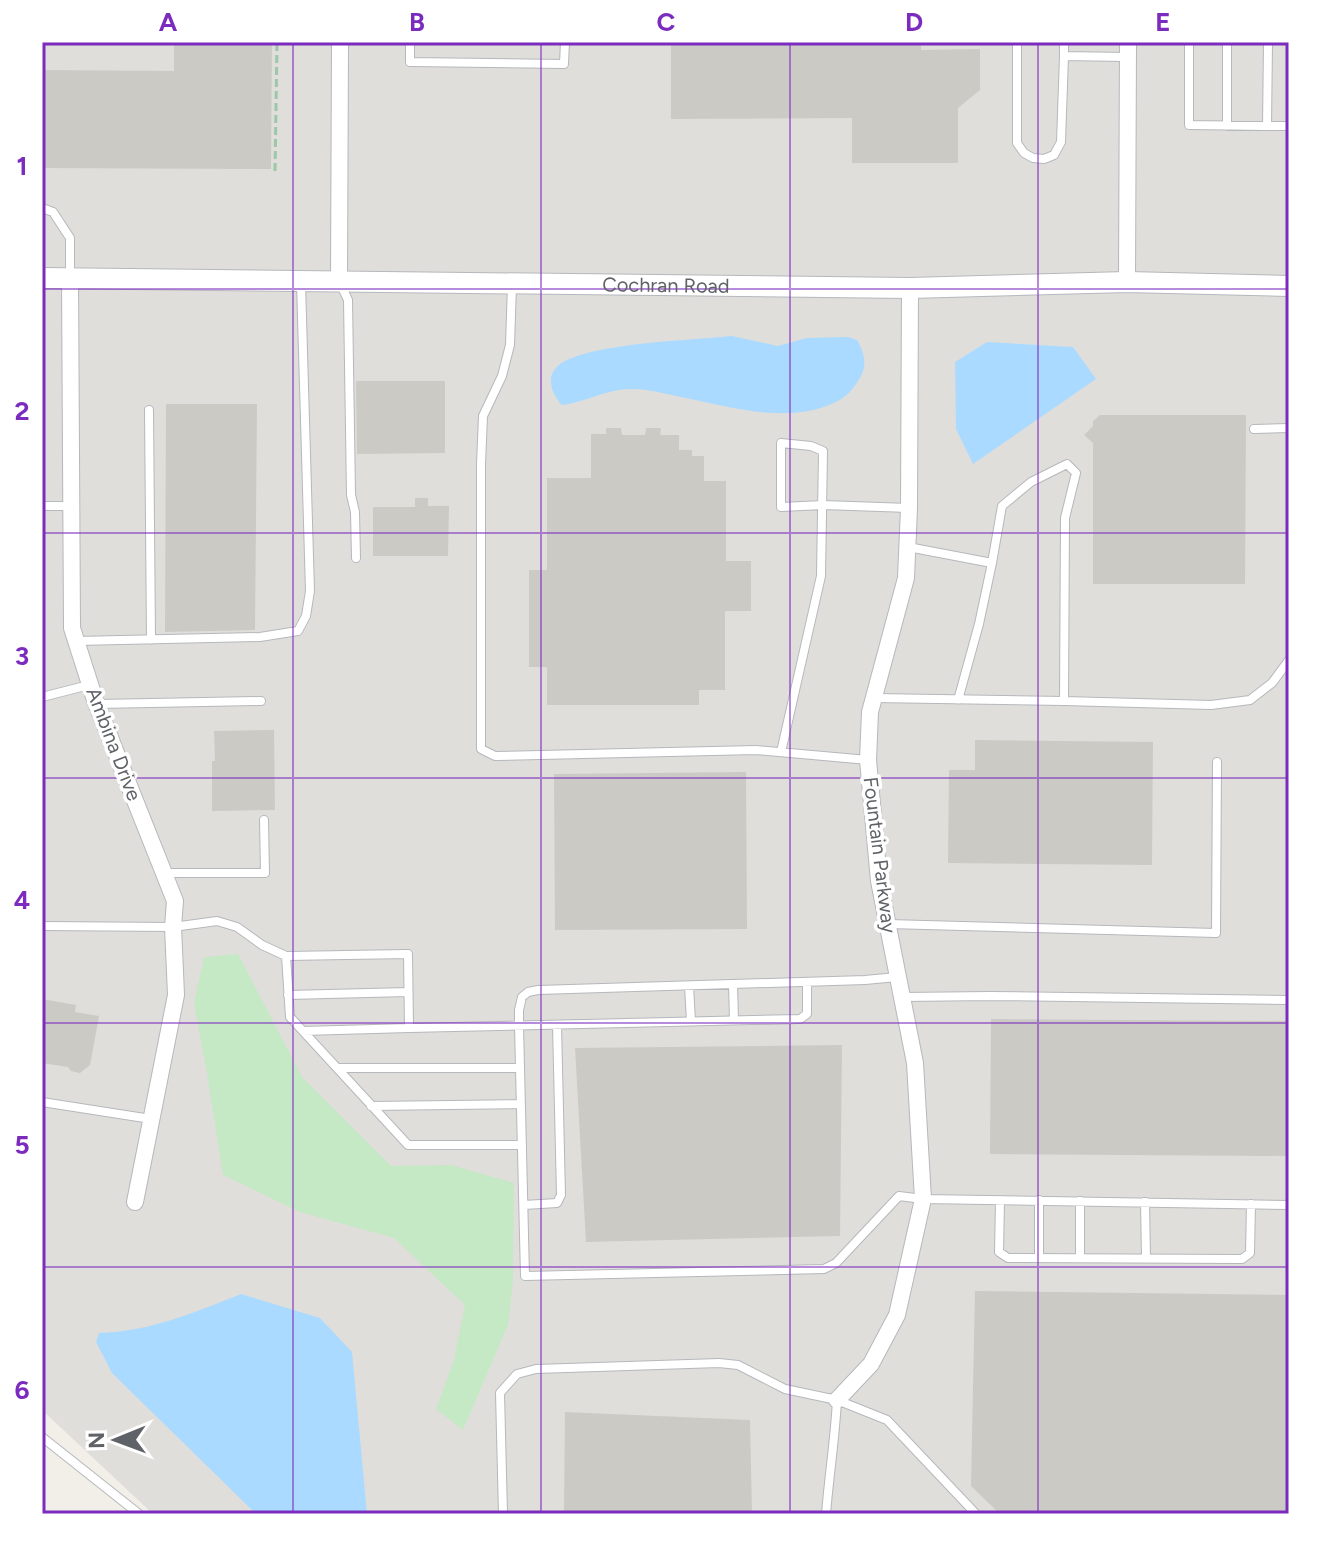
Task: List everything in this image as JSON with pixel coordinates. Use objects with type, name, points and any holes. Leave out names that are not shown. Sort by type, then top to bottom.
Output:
[{"type":"street","points":[[339,282],[340,42]]},
{"type":"street","points":[[1127,282],[1128,50]]},
{"type":"street","name":"Cochran Road","points":[[42,278],[910,288],[1127,282],[1289,286]]},
{"type":"street","name":"Ambina Drive","points":[[70,278],[72,628],[97,704],[175,901],[176,995],[135,1202]]},
{"type":"street","name":"Fountain Parkway","points":[[837,1400],[871,1364],[897,1315],[923,1199],[915,1063],[879,881],[868,760],[870,712],[906,578],[910,288]]},
{"type":"lane","points":[[410,42],[410,62],[564,64],[565,42]]},
{"type":"lane","points":[[1017,42],[1017,143],[1024,153],[1044,159],[1054,155],[1061,142],[1064,42]]},
{"type":"lane","points":[[1189,42],[1189,125],[1289,126]]},
{"type":"lane","points":[[1227,42],[1227,126]]},
{"type":"lane","points":[[1267,126],[1268,42]]},
{"type":"lane","points":[[1064,56],[1128,50]]},
{"type":"lane","points":[[42,208],[53,212],[70,238],[70,278]]},
{"type":"lane","points":[[76,641],[260,637],[298,631],[306,616],[310,591],[301,282]]},
{"type":"lane","points":[[339,282],[348,300],[351,495],[355,512],[356,558]]},
{"type":"lane","points":[[512,284],[510,345],[502,376],[483,416],[481,749],[495,756],[756,750],[868,760]]},
{"type":"lane","points":[[149,410],[151,640]]},
{"type":"lane","points":[[1254,429],[1289,428]]},
{"type":"lane","points":[[781,752],[821,576],[823,505],[823,451],[811,446],[781,443],[781,507],[823,505],[909,508]]},
{"type":"lane","points":[[958,700],[979,624],[1002,506],[1031,482],[1067,464],[1076,473],[1065,518],[1064,701]]},
{"type":"lane","points":[[42,506],[71,506]]},
{"type":"lane","points":[[908,547],[992,563]]},
{"type":"lane","points":[[874,698],[1211,705],[1250,700],[1272,683],[1289,660]]},
{"type":"lane","points":[[42,697],[90,685]]},
{"type":"lane","points":[[97,704],[261,701]]},
{"type":"lane","points":[[887,924],[1216,933],[1217,762]]},
{"type":"lane","points":[[164,873],[265,873],[264,820]]},
{"type":"lane","points":[[42,926],[173,927],[217,921],[237,927],[262,945],[286,956],[408,954],[409,1028]]},
{"type":"lane","points":[[286,956],[290,1017],[408,1145],[522,1145]]},
{"type":"lane","points":[[898,977],[528,992],[522,997],[519,1010],[525,1276],[824,1269],[836,1263],[899,1196],[923,1199],[1289,1205]]},
{"type":"lane","points":[[303,1031],[800,1019],[807,1014],[807,982]]},
{"type":"lane","points":[[733,984],[734,1020]]},
{"type":"lane","points":[[689,986],[691,1021]]},
{"type":"lane","points":[[288,995],[408,992]]},
{"type":"lane","points":[[902,997],[1289,1000]]},
{"type":"lane","points":[[524,1205],[557,1203],[561,1195],[557,1025]]},
{"type":"lane","points":[[337,1068],[520,1068]]},
{"type":"lane","points":[[42,1102],[151,1119]]},
{"type":"lane","points":[[371,1106],[521,1104]]},
{"type":"lane","points":[[1000,1200],[999,1252],[1008,1258],[1242,1259],[1250,1253],[1251,1204]]},
{"type":"lane","points":[[1039,1200],[1039,1258]]},
{"type":"lane","points":[[1080,1201],[1080,1258]]},
{"type":"lane","points":[[1145,1202],[1146,1258]]},
{"type":"lane","points":[[503,1514],[500,1393],[517,1374],[536,1369],[719,1363],[738,1365],[785,1389],[837,1400],[887,1420],[976,1514]]},
{"type":"lane","points":[[826,1514],[837,1400]]},
{"type":"lane","points":[[42,1437],[139,1514]]},
{"type":"path","points":[[275,171],[277,42]]},
{"type":"shaded area","points":[[42,42],[1289,42],[1289,1514],[153,1514],[42,1410]]},
{"type":"green space","points":[[238,954],[302,1077],[391,1166],[451,1165],[514,1183],[513,1280],[508,1325],[463,1430],[436,1409],[454,1360],[465,1305],[394,1238],[300,1212],[223,1175],[194,1003],[204,957]]},
{"type":"water","points":[[732,336],[778,346],[807,338],[848,337],[857,340],[864,357],[864,367],[853,389],[841,399],[803,412],[748,411],[639,389],[624,389],[562,405],[552,387],[551,376],[557,367],[589,353],[640,344]]},
{"type":"water","points":[[987,342],[1073,347],[1096,379],[973,464],[956,429],[955,362]]},
{"type":"water","points":[[241,1294],[320,1318],[352,1352],[367,1514],[256,1514],[112,1373],[96,1342],[99,1333],[154,1325]]},
{"type":"building","points":[[174,42],[272,42],[271,169],[42,168],[42,70],[174,71]]},
{"type":"building","points":[[671,42],[921,42],[921,50],[980,49],[980,90],[958,108],[958,163],[852,163],[852,118],[671,119]]},
{"type":"building","points":[[356,381],[445,381],[445,453],[357,454]]},
{"type":"building","points":[[166,404],[257,404],[255,630],[165,632]]},
{"type":"building","points":[[1100,415],[1246,415],[1245,584],[1093,584],[1093,443],[1084,435]]},
{"type":"building","points":[[606,428],[621,428],[622,435],[645,435],[646,428],[661,428],[660,435],[679,435],[679,450],[692,450],[692,456],[704,456],[704,481],[726,481],[726,561],[751,561],[751,611],[725,611],[725,690],[699,690],[699,705],[547,705],[547,667],[529,667],[529,570],[547,570],[547,478],[591,478],[591,434],[606,434]]},
{"type":"building","points":[[415,498],[428,498],[428,506],[449,506],[448,556],[373,556],[373,507],[415,507]]},
{"type":"building","points":[[274,730],[275,810],[212,811],[214,731]]},
{"type":"building","points":[[975,740],[1153,742],[1152,865],[948,863],[949,770],[975,770]]},
{"type":"building","points":[[746,772],[747,929],[555,930],[554,774]]},
{"type":"building","points":[[42,999],[76,1005],[75,1012],[99,1016],[90,1065],[80,1073],[68,1067],[42,1063]]},
{"type":"building","points":[[991,1019],[1289,1021],[1289,1156],[990,1154]]},
{"type":"building","points":[[842,1045],[840,1236],[586,1242],[575,1048]]},
{"type":"building","points":[[975,1291],[1289,1295],[1289,1514],[1000,1514],[971,1486]]},
{"type":"building","points":[[565,1412],[750,1420],[752,1514],[564,1514]]}]
